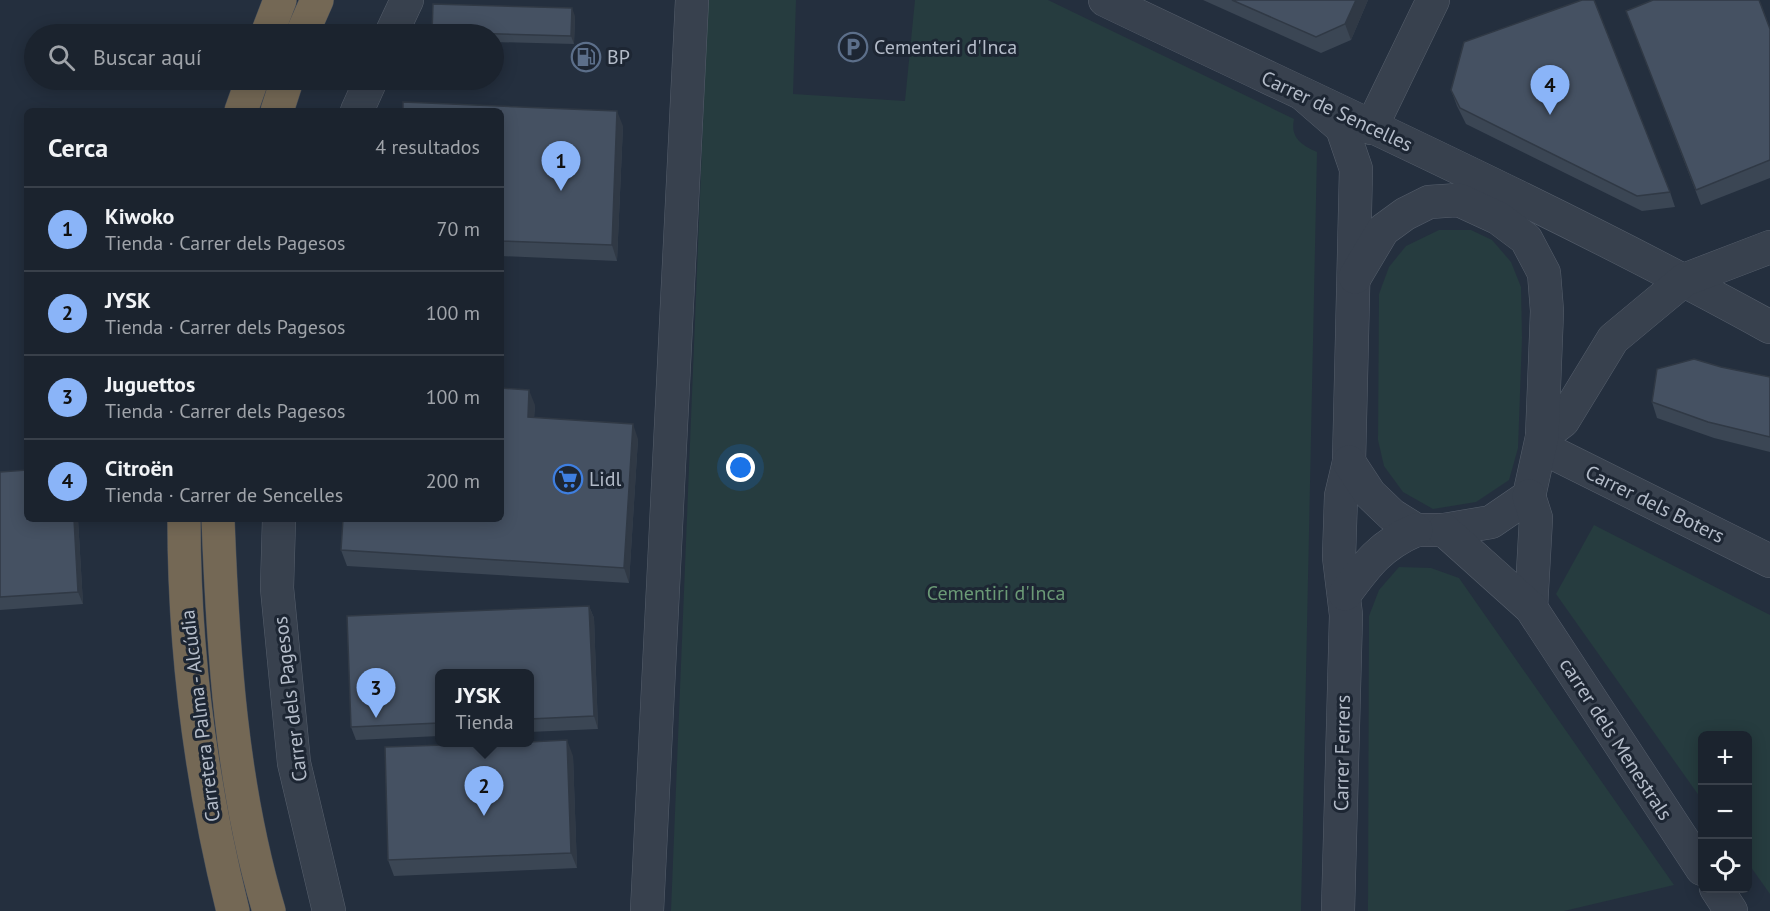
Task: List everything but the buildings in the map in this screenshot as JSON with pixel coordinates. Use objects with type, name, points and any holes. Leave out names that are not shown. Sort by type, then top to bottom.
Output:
[{"type":"highway","points":[[271,24],[280,0]]},
{"type":"highway","points":[[306,24],[317,0]]},
{"type":"highway","points":[[243,108],[249,90]]},
{"type":"highway","points":[[278,108],[284,90]]},
{"type":"highway","name":"Carretera Palma - Alcúdia","points":[[184,522],[189,647],[198,731],[209,808],[233,911]]},
{"type":"highway","name":"Carretera Palma - Alcúdia","points":[[218,522],[226,680],[233,738],[246,819],[268,911]]},
{"type":"street","points":[[395,24],[406,0]]},
{"type":"street","points":[[647,911],[692,0]]},
{"type":"street","name":"Carrer de Sencelles","points":[[1105,0],[1371,128],[1490,182],[1684,280],[1770,327]]},
{"type":"street","points":[[1371,128],[1433,0]]},
{"type":"street","points":[[358,108],[366,90]]},
{"type":"street","points":[[1304,95],[1342,128],[1356,169],[1354,278]]},
{"type":"street","points":[[1425,153],[1459,200]]},
{"type":"street","points":[[1354,278],[1383,230],[1405,214],[1430,202],[1459,200],[1498,218],[1526,239],[1544,273],[1546,341],[1541,442],[1529,496],[1536,518],[1531,608]]},
{"type":"street","name":"Carrer de Sencelles","points":[[1498,218],[1511,213],[1568,222]]},
{"type":"street","points":[[1541,442],[1563,421],[1613,339],[1684,280],[1770,247]]},
{"type":"street","name":"Carrer Ferrers","points":[[1338,911],[1345,594],[1339,557],[1341,496],[1349,462],[1354,278]]},
{"type":"street","points":[[1546,341],[1588,379]]},
{"type":"street","name":"Carrer dels Boters","points":[[1541,442],[1770,561]]},
{"type":"street","name":"carrer dels Menestrals","points":[[1349,462],[1370,495],[1392,515],[1430,530],[1531,608],[1698,863]]},
{"type":"street","points":[[1345,594],[1372,558],[1395,539],[1430,530],[1491,522],[1529,496]]},
{"type":"street","name":"Carrer dels Pagesos","points":[[279,522],[277,588],[294,763],[329,911]]},
{"type":"street","points":[[1719,893],[1731,911]]},
{"type":"green space","name":"Cementiri d'Inca","points":[[708,0],[796,0],[793,94],[905,101],[915,0],[1048,0],[1294,119],[1295,136],[1317,152],[1301,911],[671,911]]},
{"type":"green space","points":[[1439,230],[1471,230],[1492,240],[1511,262],[1521,287],[1522,338],[1518,448],[1509,480],[1476,502],[1433,509],[1403,492],[1384,466],[1378,440],[1379,294],[1389,267],[1406,246]]},
{"type":"green space","points":[[1594,525],[1770,615],[1770,894],[1752,869],[1752,731],[1698,731],[1698,794],[1556,594]]},
{"type":"green space","points":[[1399,567],[1431,568],[1459,578],[1674,885],[1564,911],[1368,911],[1369,616],[1379,590]]},
{"type":"place","name":"Cementeri d'Inca","points":[[853,47]]},
{"type":"place","name":"BP","points":[[586,57]]},
{"type":"place","name":"Citroën","points":[[1550,115]]},
{"type":"place","name":"Kiwoko","points":[[561,191]]},
{"type":"place","name":"Lidl","points":[[568,479]]},
{"type":"place","name":"Juguettos","points":[[376,718]]},
{"type":"place","name":"JYSK","points":[[484,816]]}]
